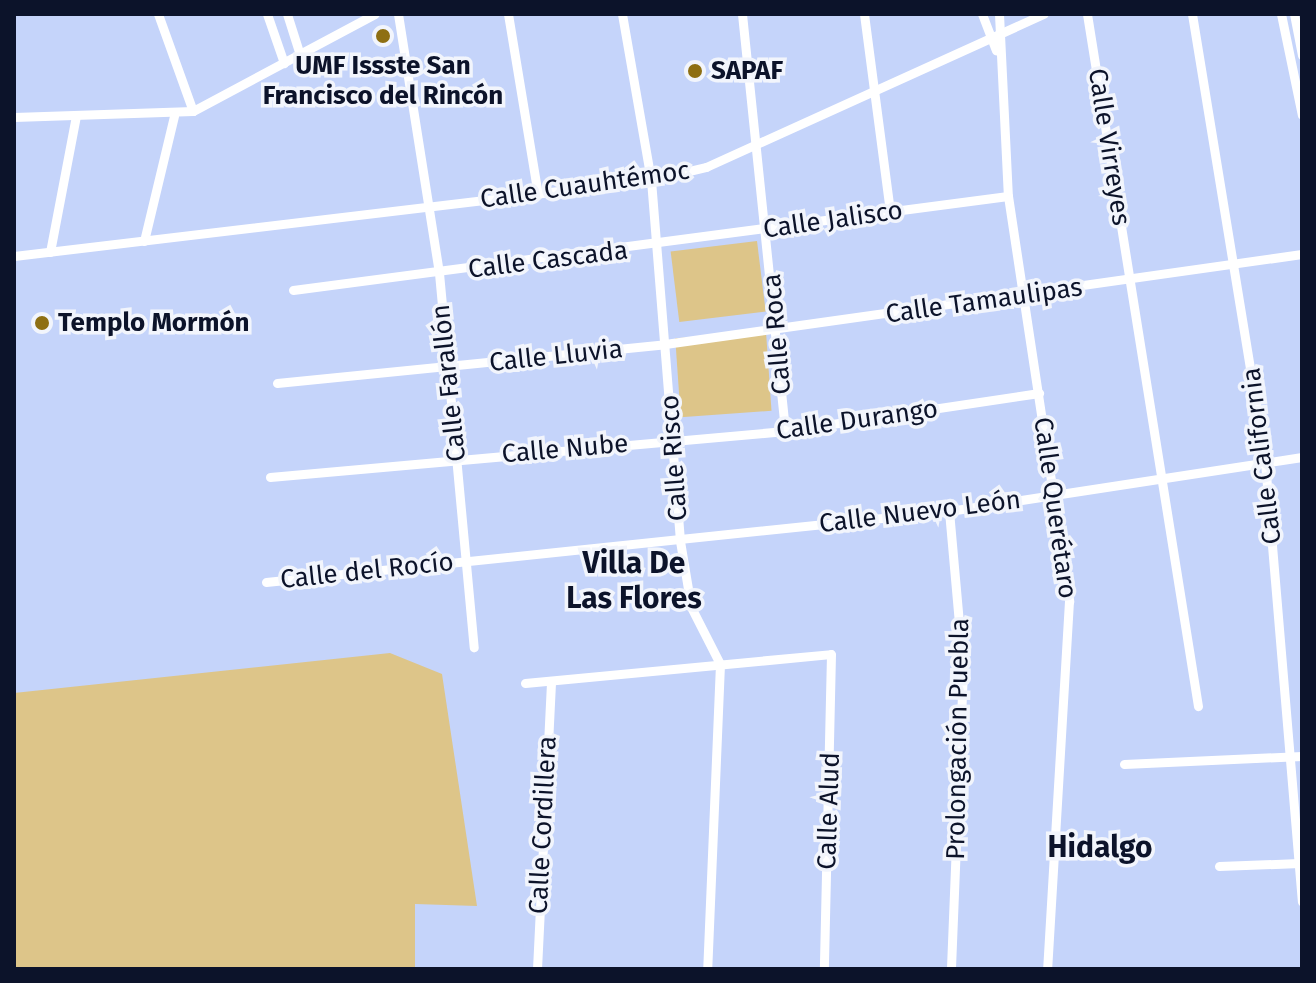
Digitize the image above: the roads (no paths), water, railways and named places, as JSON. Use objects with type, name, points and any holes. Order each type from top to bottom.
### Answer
[{"type":"street","points":[[158,14],[193,111]]},
{"type":"street","points":[[267,14],[284,63]]},
{"type":"street","points":[[287,14],[300,55]]},
{"type":"street","points":[[14,117],[174,116],[193,111],[375,14]]},
{"type":"street","name":"Calle Farallón","points":[[398,14],[439,273],[474,647]]},
{"type":"street","points":[[508,14],[538,195]]},
{"type":"street","name":"Calle Risco","points":[[622,14],[651,180],[680,541],[691,607],[720,664],[707,969]]},
{"type":"street","name":"Calle Roca","points":[[742,14],[769,229],[785,431]]},
{"type":"street","points":[[864,14],[877,86],[890,212]]},
{"type":"street","points":[[982,14],[986,39],[996,50]]},
{"type":"street","points":[[999,14],[1001,32]]},
{"type":"street","name":"Calle Cuauhtémoc","points":[[14,256],[651,180],[706,167],[877,86],[1044,14]]},
{"type":"street","name":"Calle Virreyes","points":[[1087,14],[1130,281],[1167,480],[1198,706]]},
{"type":"street","name":"Calle California","points":[[1192,14],[1237,267],[1265,462],[1297,756],[1302,901]]},
{"type":"street","points":[[1281,14],[1302,115]]},
{"type":"street","points":[[1294,14],[1302,55]]},
{"type":"street","name":"Calle Querétaro","points":[[1001,32],[996,50],[1008,196],[1069,601],[1068,666],[1047,969]]},
{"type":"street","points":[[50,252],[76,116]]},
{"type":"street","points":[[144,241],[174,116]]},
{"type":"street","name":"Calle Jalisco","points":[[658,247],[1008,196]]},
{"type":"street","name":"Calle Cascada","points":[[293,290],[658,247]]},
{"type":"street","name":"Calle Tamaulipas","points":[[665,344],[1023,298],[1237,267],[1302,254]]},
{"type":"street","name":"Calle Lluvia","points":[[277,383],[665,344]]},
{"type":"street","name":"Calle Durango","points":[[674,440],[785,431],[1039,393]]},
{"type":"street","name":"Calle Nube","points":[[270,477],[674,440]]},
{"type":"street","name":"Calle Nuevo León","points":[[467,561],[949,511],[1302,457]]},
{"type":"street","name":"Prolongación Puebla","points":[[949,511],[963,669],[951,969]]},
{"type":"street","name":"Calle del Rocío","points":[[266,582],[467,561]]},
{"type":"street","name":"Calle Alud","points":[[720,664],[831,654],[824,969]]},
{"type":"street","points":[[525,683],[720,664]]},
{"type":"street","name":"Calle Cordillera","points":[[537,969],[551,681]]},
{"type":"street","points":[[1124,764],[1297,756]]},
{"type":"street","points":[[1219,866],[1299,863]]},
{"type":"place","name":"UMF Issste San Francisco del Rincón","points":[[383,36]]},
{"type":"place","name":"SAPAF","points":[[695,71]]},
{"type":"place","name":"Templo Mormón","points":[[42,323]]},
{"type":"district","name":"Villa De Las Flores","points":[[634,580]]},
{"type":"district","name":"Hidalgo","points":[[1100,847]]}]
